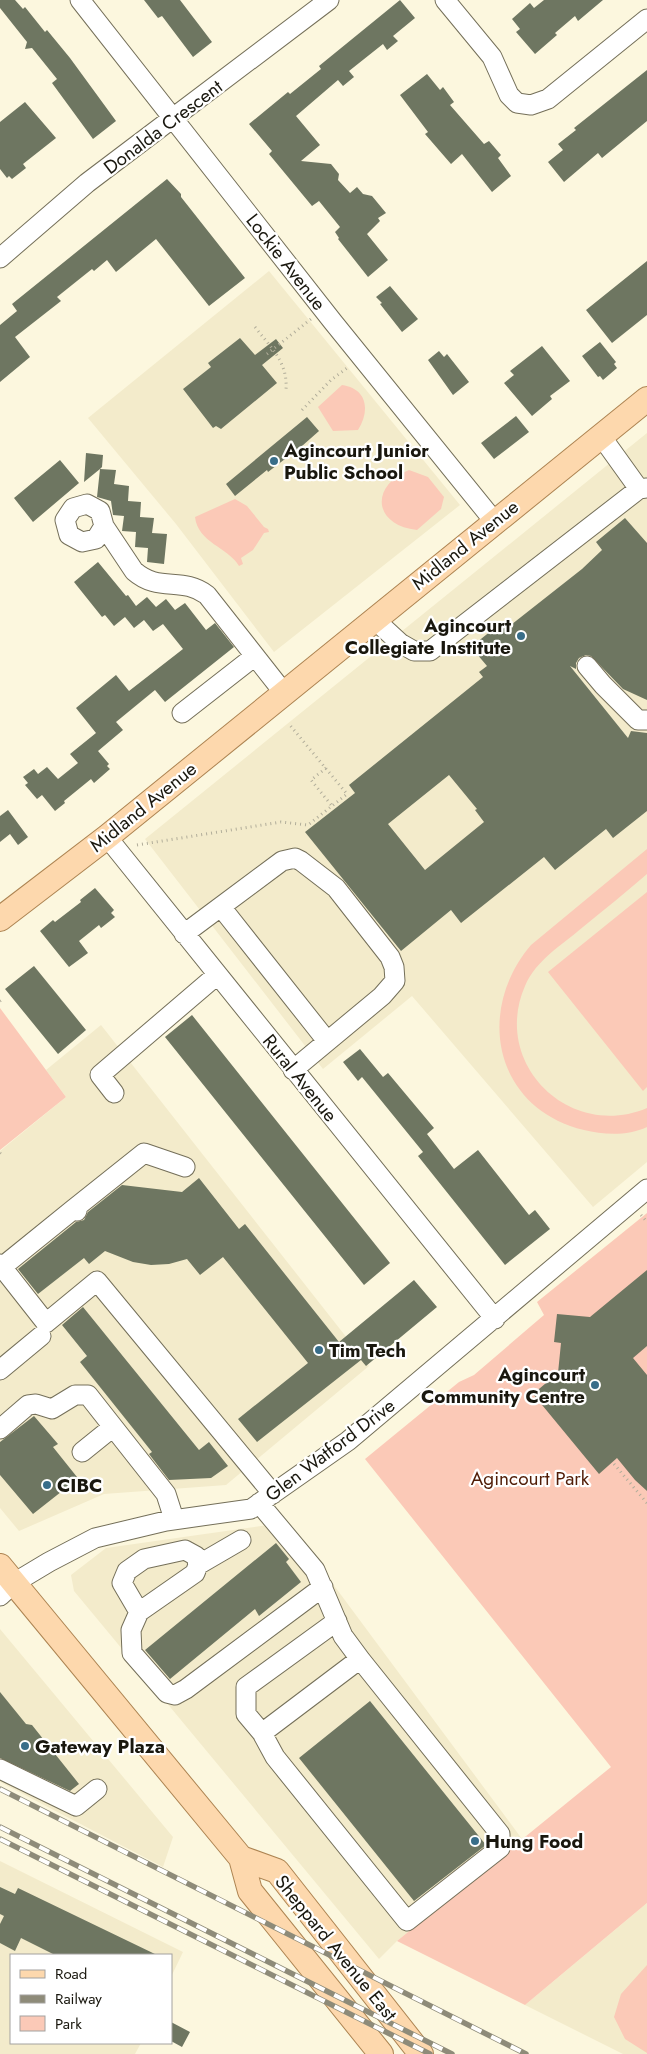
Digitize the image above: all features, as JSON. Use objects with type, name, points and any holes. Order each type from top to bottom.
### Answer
[{"type":"main road","name":"Midland Avenue","points":[[0,919],[106,837],[647,399]]},
{"type":"main road","name":"Sheppard Avenue East","points":[[5,1582],[241,1858],[250,1890],[380,2054]]},
{"type":"main road","name":"Sheppard Avenue East","points":[[241,1858],[277,1871],[421,2054]]},
{"type":"street","name":"Lockie Avenue","points":[[80,0],[172,120],[494,521]]},
{"type":"street","name":"Donalda Crescent","points":[[0,258],[87,184],[329,0]]},
{"type":"street","points":[[445,0],[492,57],[509,95],[517,103],[531,105],[548,99],[647,19]]},
{"type":"street","points":[[374,620],[400,643],[414,651],[430,652],[643,488],[601,436]]},
{"type":"street","points":[[104,526],[140,577],[162,585],[181,584],[198,588],[212,601],[284,693]]},
{"type":"street","points":[[182,713],[255,656]]},
{"type":"street","points":[[587,666],[638,720],[647,720]]},
{"type":"street","name":"Rural Avenue","points":[[106,837],[495,1319]]},
{"type":"street","points":[[184,934],[282,861],[295,858],[336,888],[390,957],[394,966],[395,981],[382,996],[293,1070]]},
{"type":"street","points":[[221,907],[327,1041]]},
{"type":"street","points":[[114,1093],[100,1075],[217,975]]},
{"type":"street","points":[[185,1167],[144,1153],[76,1210],[1,1267],[46,1323],[97,1281],[266,1498],[316,1570],[337,1621],[343,1636],[500,1834],[500,1848],[407,1921],[275,1757],[262,1732],[246,1714],[246,1687],[337,1621]]},
{"type":"street","name":"Glen Watford Drive","points":[[5,1582],[94,1538],[168,1521],[251,1509],[348,1441],[647,1189]]},
{"type":"street","points":[[0,1370],[41,1336]]},
{"type":"street","points":[[0,1429],[28,1405],[36,1404],[52,1409],[75,1395],[88,1395],[166,1494],[170,1553]]},
{"type":"street","points":[[82,1452],[113,1427]]},
{"type":"street","points":[[198,1565],[241,1540]]},
{"type":"street","points":[[140,1612],[122,1583],[127,1571],[144,1559],[170,1553],[185,1550],[196,1556],[198,1565],[196,1573],[140,1612],[132,1630],[132,1653],[168,1693],[175,1695],[186,1689],[323,1587]]},
{"type":"street","points":[[262,1732],[360,1659]]},
{"type":"street","points":[[0,1769],[76,1806],[98,1789]]},
{"type":"path","points":[[267,354],[314,317]]},
{"type":"path","points":[[255,327],[284,366],[287,379],[286,390]]},
{"type":"path","points":[[302,410],[332,380],[352,364]]},
{"type":"path","points":[[137,845],[281,822],[308,825],[332,806],[347,794],[289,724]]},
{"type":"path","points":[[326,768],[311,780],[332,806]]},
{"type":"path","points":[[614,1464],[647,1503]]},
{"type":"shaded area","name":"Agincourt Junior Public School","points":[[269,271],[460,505],[274,652],[176,524],[88,418]]},
{"type":"shaded area","name":"Agincourt Collegiate Institute","points":[[647,433],[647,1162],[593,1207],[412,996],[323,1069],[145,839]]},
{"type":"shaded area","points":[[101,1025],[369,1366],[226,1485],[104,1494],[19,1531],[0,1508],[0,1151],[66,1097],[46,1070]]},
{"type":"shaded area","points":[[284,1518],[522,1839],[397,1941],[379,1959],[74,1591],[71,1575],[106,1548],[268,1525]]},
{"type":"shaded area","points":[[0,1629],[173,1837],[163,1867],[0,1782]]},
{"type":"shaded area","points":[[0,1861],[183,1952],[172,1975],[172,1954],[10,1954],[10,2044],[140,2044],[135,2054],[0,2054]]},
{"type":"shaded area","points":[[647,1903],[647,2054],[623,2054],[525,2005]]},
{"type":"green space","points":[[342,385],[351,387],[362,396],[365,408],[362,423],[358,430],[333,431],[318,407]]},
{"type":"green space","points":[[409,470],[428,477],[444,497],[441,509],[417,530],[402,527],[392,521],[385,513],[382,504],[383,495],[388,485],[396,477]]},
{"type":"green space","points":[[235,499],[247,506],[269,532],[264,533],[253,550],[241,558],[243,564],[239,566],[228,554],[207,539],[197,526],[195,517]]},
{"type":"green space","points":[[647,849],[647,874],[558,947],[536,968],[525,986],[517,1015],[519,1043],[528,1068],[544,1089],[566,1104],[591,1114],[618,1115],[647,1108],[647,1127],[624,1133],[592,1132],[554,1118],[530,1101],[513,1079],[503,1054],[499,1027],[503,999],[514,971],[531,945]]},
{"type":"green space","points":[[647,892],[647,1087],[643,1091],[548,972]]},
{"type":"green space","points":[[0,1008],[66,1097],[0,1150]]},
{"type":"green space","name":"Agincourt Park","points":[[647,1213],[647,1903],[525,2005],[397,1941],[611,1767],[365,1459],[459,1382],[474,1375],[544,1315],[537,1302]]},
{"type":"green space","points":[[647,1965],[647,2053],[625,2039],[614,2017],[621,1994]]},
{"type":"building","points":[[0,0],[15,0],[23,9],[25,7],[45,32],[47,30],[70,58],[116,121],[93,139],[52,83],[57,79],[32,48],[25,49],[27,42],[0,8]]},
{"type":"building","points":[[144,0],[180,0],[212,42],[193,57],[162,16],[158,18]]},
{"type":"building","points":[[400,0],[415,18],[393,36],[398,41],[387,50],[383,44],[349,71],[354,77],[343,86],[338,80],[296,116],[320,145],[301,161],[331,164],[339,174],[338,180],[350,193],[357,187],[363,194],[372,196],[386,213],[378,218],[380,221],[367,234],[388,260],[368,277],[338,239],[335,232],[340,227],[319,201],[312,206],[269,154],[272,151],[249,124],[288,92],[290,94],[321,69],[319,66]]},
{"type":"building","points":[[544,0],[603,0],[578,21],[575,16],[535,54],[516,32],[520,29],[512,19],[530,3],[534,8]]},
{"type":"building","points":[[647,70],[647,121],[602,158],[598,153],[564,182],[548,162],[563,150],[558,144],[576,130],[574,128]]},
{"type":"building","points":[[427,74],[440,90],[443,87],[454,102],[450,105],[484,144],[489,141],[501,155],[498,158],[511,176],[492,192],[462,154],[451,164],[425,134],[428,132],[400,95]]},
{"type":"building","points":[[25,102],[56,138],[23,164],[26,168],[12,179],[9,176],[7,178],[0,169],[0,122]]},
{"type":"building","points":[[167,179],[181,194],[181,197],[245,278],[209,306],[156,239],[116,272],[107,260],[94,271],[92,269],[57,297],[61,301],[15,337],[30,357],[0,382],[0,325],[17,311],[12,304]]},
{"type":"building","points":[[647,261],[647,315],[612,343],[586,310]]},
{"type":"building","points":[[390,286],[418,319],[402,332],[376,297]]},
{"type":"building","points":[[240,338],[255,355],[276,339],[283,348],[262,365],[277,383],[221,429],[216,426],[213,428],[183,389],[211,367],[208,363]]},
{"type":"building","points":[[600,342],[616,362],[614,364],[617,368],[603,380],[600,376],[598,377],[582,356]]},
{"type":"building","points":[[542,346],[570,381],[550,396],[552,399],[532,416],[504,383],[514,375],[510,371]]},
{"type":"building","points":[[439,351],[444,357],[447,354],[469,382],[453,395],[428,360]]},
{"type":"building","points":[[516,416],[529,432],[494,459],[481,443]]},
{"type":"building","points":[[307,417],[319,431],[235,496],[226,484]]},
{"type":"building","points":[[86,453],[103,455],[102,467],[84,482]]},
{"type":"building","points":[[60,460],[79,483],[33,522],[14,498]]},
{"type":"building","points":[[100,469],[116,470],[114,484],[129,486],[128,501],[141,502],[140,517],[154,518],[152,533],[167,534],[164,564],[147,562],[148,548],[135,547],[136,532],[122,531],[124,516],[113,515],[111,501],[97,497]]},
{"type":"building","points":[[625,518],[647,543],[647,700],[623,689],[591,656],[586,655],[579,658],[576,663],[576,669],[570,666],[628,738],[631,731],[647,733],[647,811],[613,838],[606,829],[555,870],[544,857],[461,923],[451,910],[401,951],[305,832],[355,793],[349,785],[483,677],[479,672],[487,666],[471,647],[502,622],[507,628],[582,569],[602,550],[596,542]],"holes":[[[449,775],[477,809],[475,810],[484,822],[425,870],[388,824]]]},
{"type":"building","points":[[98,562],[136,606],[147,597],[156,607],[166,599],[175,610],[185,603],[206,630],[215,623],[234,647],[165,702],[155,690],[116,722],[123,730],[98,751],[109,764],[107,766],[110,769],[94,783],[91,779],[55,811],[42,795],[37,799],[25,785],[28,783],[23,777],[34,769],[38,774],[47,767],[58,779],[78,763],[70,754],[96,733],[76,708],[116,675],[129,691],[183,649],[163,624],[153,631],[144,620],[134,628],[125,617],[114,626],[105,615],[102,617],[74,582]]},
{"type":"building","points":[[8,810],[28,837],[18,845],[10,834],[0,842],[0,816]]},
{"type":"building","points":[[95,888],[114,910],[111,913],[115,917],[101,928],[99,925],[79,941],[88,953],[69,967],[40,931],[81,902],[80,900]]},
{"type":"building","points":[[34,966],[86,1030],[58,1054],[5,989]]},
{"type":"building","points":[[192,1015],[390,1263],[364,1285],[165,1037]]},
{"type":"building","points":[[360,1049],[383,1077],[388,1073],[434,1128],[427,1134],[454,1169],[478,1150],[529,1215],[535,1210],[550,1229],[505,1265],[418,1156],[423,1152],[362,1077],[358,1081],[343,1062]]},
{"type":"building","points":[[199,1178],[239,1229],[245,1224],[339,1342],[414,1280],[437,1307],[366,1366],[361,1360],[257,1442],[238,1419],[308,1363],[223,1257],[200,1275],[187,1259],[169,1264],[151,1265],[133,1262],[105,1251],[89,1264],[84,1258],[38,1294],[18,1269],[76,1222],[84,1220],[88,1212],[122,1185],[182,1192]]},
{"type":"building","name":"Agincourt Community Centre","points":[[647,1270],[647,1346],[633,1358],[647,1375],[647,1491],[617,1458],[599,1474],[533,1394],[558,1373],[561,1343],[554,1342],[557,1314],[590,1317]]},
{"type":"building","points":[[83,1307],[199,1450],[209,1442],[228,1466],[211,1478],[169,1480],[149,1454],[152,1452],[80,1362],[87,1356],[62,1325]]},
{"type":"building","points":[[34,1416],[58,1444],[53,1447],[81,1482],[69,1492],[66,1488],[33,1514],[0,1475],[0,1442]]},
{"type":"building","points":[[276,1543],[289,1559],[286,1562],[301,1582],[259,1616],[255,1609],[170,1679],[145,1650]]},
{"type":"building","name":"Gateway Plaza","points":[[0,1692],[26,1724],[32,1725],[79,1784],[70,1791],[0,1758]]},
{"type":"building","points":[[370,1701],[486,1845],[414,1901],[299,1758]]},
{"type":"building","points":[[0,1887],[15,1894],[18,1888],[155,1954],[53,1954],[21,1938],[15,1951],[0,1943],[0,1924],[4,1916],[0,1914]]},
{"type":"building","points":[[172,2023],[190,2032],[182,2047],[172,2042]]},
{"type":"railway","points":[[0,1789],[526,2054]]},
{"type":"railway","points":[[0,1827],[452,2054]]},
{"type":"railway","points":[[0,1839],[430,2054]]},
{"type":"place","name":"Agincourt Junior Public School","points":[[274,461]]},
{"type":"place","name":"Agincourt Collegiate Institute","points":[[521,636]]},
{"type":"place","name":"Tim Tech","points":[[319,1350]]},
{"type":"place","name":"Agincourt Community Centre","points":[[595,1385]]},
{"type":"place","name":"CIBC","points":[[47,1485]]},
{"type":"place","name":"Gateway Plaza","points":[[25,1746]]},
{"type":"place","name":"Hung Food","points":[[475,1841]]}]
